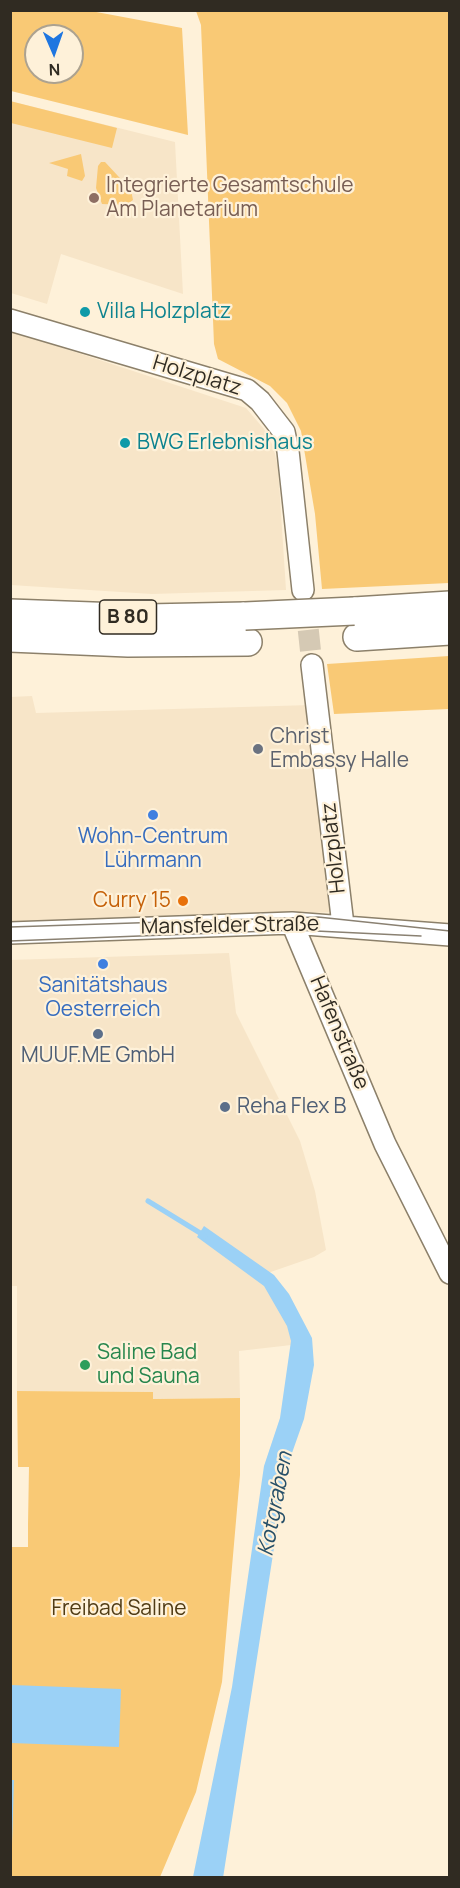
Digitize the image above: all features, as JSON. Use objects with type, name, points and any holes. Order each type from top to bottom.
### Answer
[{"type":"main road","name":"B 80","points":[[355,624],[450,605]]},
{"type":"main road","name":"B 80","points":[[10,613],[147,618],[245,616],[450,631]]},
{"type":"main road","points":[[128,643],[245,616]]},
{"type":"main road","name":"B 80","points":[[10,638],[128,643],[249,642]]},
{"type":"main road","points":[[10,651],[75,641]]},
{"type":"street","name":"Holzplatz","points":[[10,320],[247,390],[260,401],[284,432],[303,590]]},
{"type":"street","name":"Holzplatz","points":[[312,665],[343,925]]},
{"type":"street","name":"Mansfelder Straße","points":[[10,933],[292,923],[343,925],[450,935]]},
{"type":"street","name":"Hafenstraße","points":[[292,923],[386,1144],[450,1273]]},
{"type":"shaded area","name":"Integrierte Gesamtschule Am Planetarium","points":[[10,101],[175,142],[183,294],[61,254],[47,304],[11,293]]},
{"type":"shaded area","points":[[11,331],[246,408],[264,429],[273,446],[278,467],[286,590],[152,594],[11,585]]},
{"type":"shaded area","name":"Wohn-Centrum Lührmann","points":[[32,696],[36,713],[311,705],[336,912],[11,925],[10,697]]},
{"type":"shaded area","points":[[229,953],[236,1013],[300,1141],[315,1191],[326,1250],[314,1257],[262,1275],[300,1344],[239,1351],[240,1398],[153,1399],[152,1392],[17,1391],[17,1286],[10,1286],[10,960]]},
{"type":"green space","points":[[11,10],[91,11],[182,28],[188,135],[11,91]]},
{"type":"green space","points":[[196,11],[449,11],[449,583],[322,589],[315,514],[301,431],[287,403],[270,386],[218,359],[214,344],[201,25]]},
{"type":"green space","points":[[10,101],[117,128],[112,148],[11,123]]},
{"type":"green space","points":[[81,154],[85,176],[82,181],[67,176],[68,169],[49,163]]},
{"type":"green space","points":[[101,162],[105,162],[131,190],[133,200],[126,205],[102,204],[96,188],[98,166]]},
{"type":"green space","points":[[449,656],[449,709],[334,714],[327,664]]},
{"type":"green space","name":"Freibad Saline","points":[[17,1391],[153,1392],[153,1399],[240,1398],[240,1475],[222,1682],[196,1792],[160,1877],[11,1878],[11,1547],[28,1547],[29,1467],[18,1467]]},
{"type":"water","name":"Kotgraben","points":[[204,1226],[274,1275],[289,1294],[312,1338],[314,1365],[304,1419],[286,1470],[223,1878],[193,1877],[232,1687],[264,1466],[280,1418],[291,1341],[287,1326],[264,1286],[197,1237]]},
{"type":"water","points":[[11,1685],[121,1689],[119,1747],[11,1743]]},
{"type":"water","points":[[11,1780],[14,1780],[12,1844],[10,1844]]},
{"type":"waterway","name":"Kotgraben","points":[[148,1201],[205,1236]]},
{"type":"tunnel","points":[[305,599],[312,665]]},
{"type":"tram line","points":[[10,927],[318,917],[450,931]]},
{"type":"tram line","points":[[10,941],[295,930],[421,936]]},
{"type":"place","name":"Integrierte Gesamtschule Am Planetarium","points":[[94,198]]},
{"type":"place","name":"Villa Holzplatz","points":[[85,312]]},
{"type":"place","name":"BWG Erlebnishaus","points":[[125,443]]},
{"type":"place","name":"Christ Embassy Halle","points":[[258,749]]},
{"type":"place","name":"Wohn-Centrum Lührmann","points":[[153,815]]},
{"type":"place","name":"Curry 15","points":[[183,901]]},
{"type":"place","name":"Sanitätshaus Oesterreich","points":[[103,964]]},
{"type":"place","name":"MUUF.ME GmbH","points":[[98,1034]]},
{"type":"place","name":"Reha Flex B","points":[[225,1107]]},
{"type":"place","name":"Saline Bad und Sauna","points":[[85,1365]]}]
